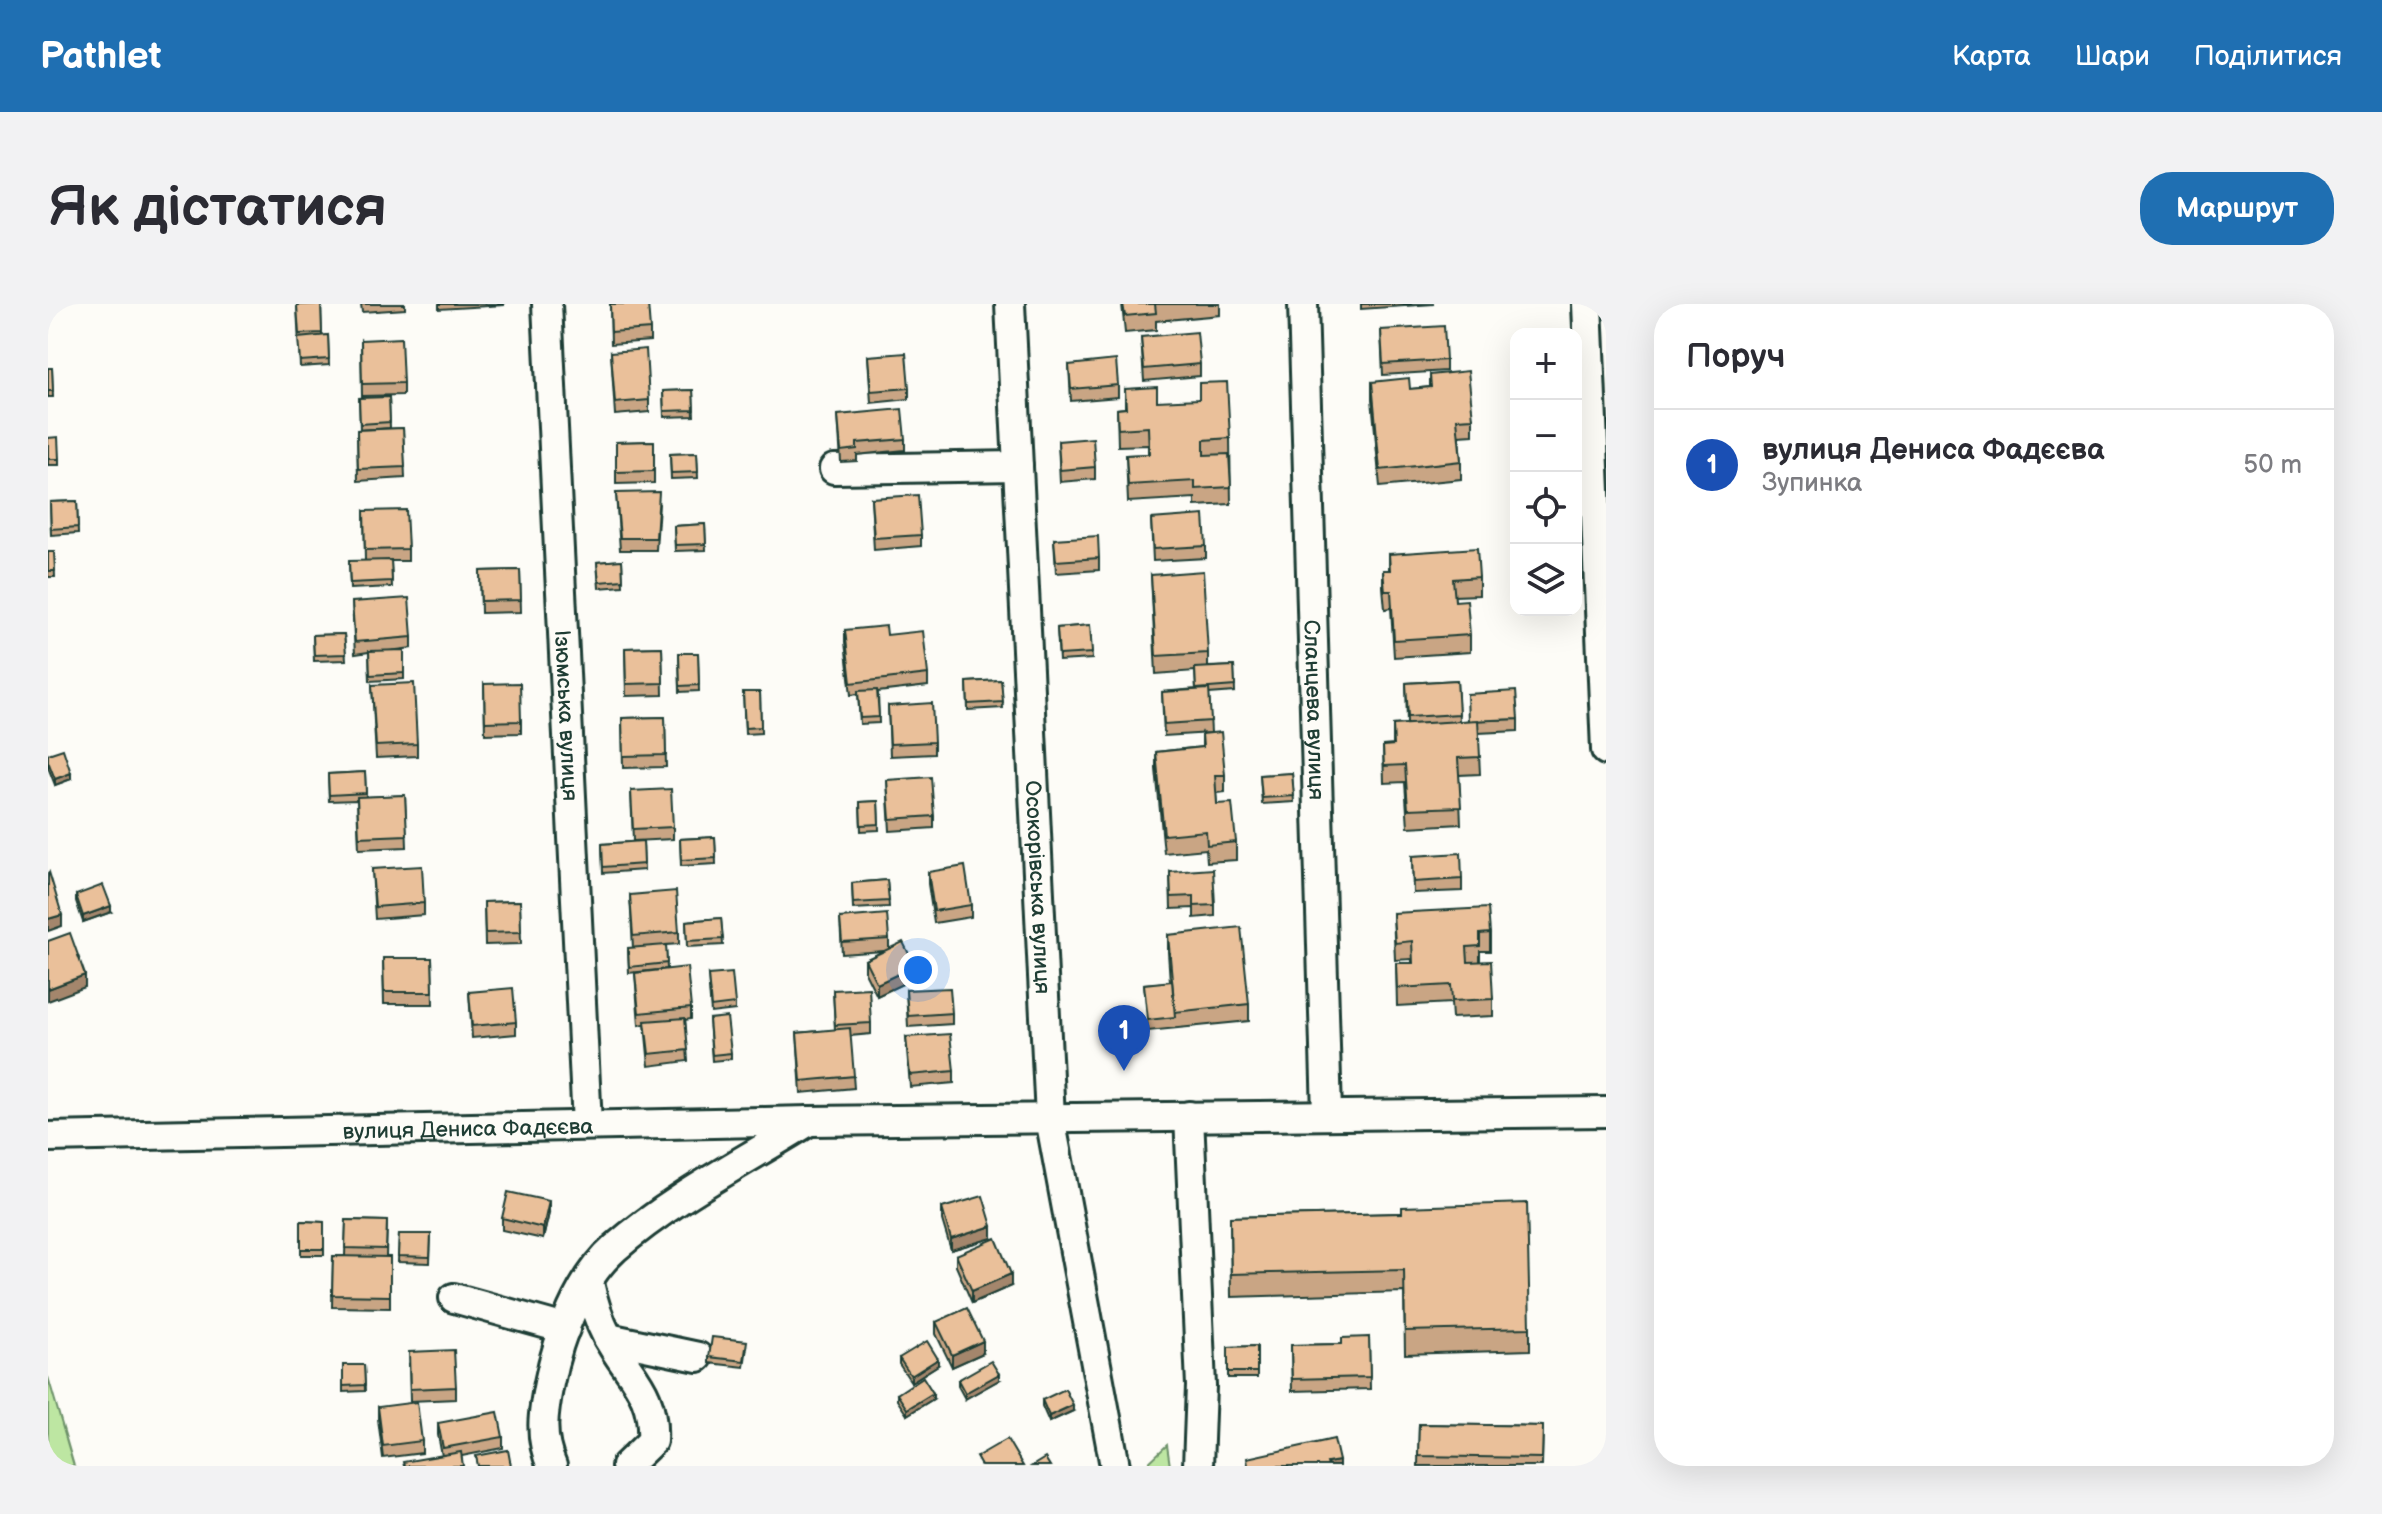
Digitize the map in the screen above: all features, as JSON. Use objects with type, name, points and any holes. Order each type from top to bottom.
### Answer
[{"type":"street","name":"Ізюмська вулиця","points":[[547,304],[587,1125]]},
{"type":"street","name":"Осокорівська вулиця","points":[[1010,304],[1050,1118],[1115,1466]]},
{"type":"street","name":"Сланцева вулиця","points":[[1303,304],[1327,1114]]},
{"type":"street","points":[[1587,304],[1602,562],[1606,750]]},
{"type":"street","points":[[834,469],[1018,466]]},
{"type":"street","name":"вулиця Дениса Фадєєва","points":[[48,1137],[810,1121],[1606,1112]]},
{"type":"street","points":[[1189,1116],[1201,1386],[1198,1466]]},
{"type":"street","points":[[552,1466],[545,1450],[541,1424],[552,1365],[575,1302],[614,1249],[673,1206],[810,1121]]},
{"type":"street","points":[[589,1283],[608,1338],[635,1377],[654,1416],[652,1441],[626,1466]]},
{"type":"street","points":[[454,1298],[565,1329]]},
{"type":"street","points":[[608,1338],[698,1357]]},
{"type":"green space","points":[[48,1377],[74,1466],[48,1466]]},
{"type":"green space","points":[[1167,1445],[1170,1466],[1145,1466]]},
{"type":"building","points":[[321,304],[322,333],[299,334],[297,305]]},
{"type":"building","points":[[610,304],[648,304],[650,329],[611,332]]},
{"type":"building","points":[[1123,304],[1155,304],[1156,313],[1125,316]]},
{"type":"building","points":[[1444,326],[1446,360],[1383,364],[1381,330]]},
{"type":"building","points":[[1197,332],[1200,364],[1144,369],[1141,337]]},
{"type":"building","points":[[328,335],[329,359],[300,361],[298,338]]},
{"type":"building","points":[[401,338],[403,383],[362,384],[361,340]]},
{"type":"building","points":[[646,349],[649,400],[615,403],[611,352]]},
{"type":"building","points":[[906,353],[909,388],[871,391],[868,356]]},
{"type":"building","points":[[1116,360],[1118,385],[1071,389],[1069,365]]},
{"type":"building","points":[[48,368],[52,368],[53,391],[48,391]]},
{"type":"building","points":[[1468,371],[1473,418],[1457,419],[1461,461],[1380,470],[1372,382],[1409,378],[1410,389],[1431,387],[1430,375]]},
{"type":"building","points":[[1227,382],[1230,438],[1204,440],[1204,455],[1229,454],[1231,487],[1195,489],[1195,481],[1128,485],[1126,455],[1149,454],[1148,427],[1118,429],[1117,409],[1126,408],[1125,389],[1157,387],[1157,401],[1199,399],[1199,383]]},
{"type":"building","points":[[693,390],[694,410],[664,411],[663,391]]},
{"type":"building","points":[[389,397],[390,422],[360,424],[359,398]]},
{"type":"building","points":[[902,409],[905,439],[857,443],[857,449],[841,451],[838,415]]},
{"type":"building","points":[[403,428],[405,467],[358,469],[357,430]]},
{"type":"building","points":[[58,437],[59,459],[48,459],[48,438]]},
{"type":"building","points":[[1093,438],[1095,467],[1060,470],[1058,441]]},
{"type":"building","points":[[654,441],[654,471],[616,472],[616,442]]},
{"type":"building","points":[[697,453],[698,472],[671,473],[670,454]]},
{"type":"building","points":[[659,492],[656,538],[620,538],[616,493]]},
{"type":"building","points":[[918,495],[921,535],[874,538],[871,498]]},
{"type":"building","points":[[77,501],[78,527],[51,529],[50,502]]},
{"type":"building","points":[[406,510],[408,549],[365,550],[364,511]]},
{"type":"building","points":[[1204,515],[1206,546],[1153,549],[1151,519]]},
{"type":"building","points":[[705,524],[706,544],[675,545],[674,526]]},
{"type":"building","points":[[1098,536],[1099,558],[1056,561],[1054,539]]},
{"type":"building","points":[[1477,548],[1479,577],[1453,579],[1455,601],[1467,600],[1470,635],[1394,640],[1391,591],[1385,591],[1383,570],[1390,570],[1389,554]]},
{"type":"building","points":[[48,552],[54,552],[55,571],[48,571]]},
{"type":"building","points":[[391,560],[392,581],[350,583],[349,561]]},
{"type":"building","points":[[622,560],[623,580],[599,582],[597,562]]},
{"type":"building","points":[[520,570],[521,600],[481,601],[480,571]]},
{"type":"building","points":[[1203,571],[1208,653],[1156,656],[1151,575]]},
{"type":"building","points":[[409,598],[412,637],[355,642],[352,602]]},
{"type":"building","points":[[1090,625],[1092,653],[1059,655],[1057,628]]},
{"type":"building","points":[[886,626],[887,635],[923,631],[928,674],[851,683],[845,630]]},
{"type":"building","points":[[344,634],[346,654],[314,655],[313,635]]},
{"type":"building","points":[[662,647],[663,683],[626,684],[625,648]]},
{"type":"building","points":[[404,650],[404,673],[370,675],[369,651]]},
{"type":"building","points":[[679,653],[698,653],[699,685],[680,686]]},
{"type":"building","points":[[1234,666],[1235,686],[1196,689],[1195,668]]},
{"type":"building","points":[[1001,680],[1003,702],[968,704],[967,682]]},
{"type":"building","points":[[1457,680],[1459,714],[1408,717],[1406,683]]},
{"type":"building","points":[[414,683],[417,744],[376,746],[372,685]]},
{"type":"building","points":[[520,683],[521,721],[485,722],[484,684]]},
{"type":"building","points":[[1209,689],[1211,721],[1164,724],[1162,692]]},
{"type":"building","points":[[877,690],[879,717],[860,718],[858,691]]},
{"type":"building","points":[[1516,691],[1518,719],[1468,721],[1467,694]]},
{"type":"building","points":[[743,692],[760,692],[761,727],[745,728]]},
{"type":"building","points":[[932,703],[934,742],[890,744],[888,706]]},
{"type":"building","points":[[665,717],[666,755],[623,756],[622,718]]},
{"type":"building","points":[[1478,720],[1480,757],[1458,758],[1461,807],[1408,809],[1405,765],[1384,766],[1383,746],[1394,745],[1393,725]]},
{"type":"building","points":[[1221,732],[1225,775],[1215,775],[1217,804],[1232,803],[1236,842],[1207,845],[1206,831],[1164,835],[1156,752],[1203,747],[1202,734]]},
{"type":"building","points":[[63,749],[71,773],[55,779],[48,754]]},
{"type":"building","points":[[365,772],[366,793],[329,795],[328,774]]},
{"type":"building","points":[[1292,773],[1294,796],[1262,798],[1260,775]]},
{"type":"building","points":[[931,777],[934,816],[890,819],[887,780]]},
{"type":"building","points":[[671,789],[673,827],[633,829],[631,791]]},
{"type":"building","points":[[405,795],[407,835],[359,837],[357,797]]},
{"type":"building","points":[[878,801],[879,824],[861,825],[860,802]]},
{"type":"building","points":[[715,837],[716,858],[681,860],[680,839]]},
{"type":"building","points":[[643,841],[644,864],[603,867],[602,844]]},
{"type":"building","points":[[1461,853],[1462,879],[1413,882],[1412,856]]},
{"type":"building","points":[[422,866],[424,903],[375,907],[372,869]]},
{"type":"building","points":[[965,866],[971,905],[934,911],[928,872]]},
{"type":"building","points":[[1213,869],[1215,905],[1194,906],[1194,896],[1171,897],[1170,872]]},
{"type":"building","points":[[48,873],[62,915],[48,919]]},
{"type":"building","points":[[887,880],[889,901],[853,903],[852,883]]},
{"type":"building","points":[[103,885],[111,906],[83,916],[76,895]]},
{"type":"building","points":[[676,891],[679,932],[633,936],[630,895]]},
{"type":"building","points":[[520,901],[521,932],[485,933],[484,902]]},
{"type":"building","points":[[1488,908],[1490,933],[1480,934],[1480,946],[1467,947],[1468,962],[1491,961],[1493,999],[1452,1001],[1451,985],[1397,988],[1396,963],[1413,963],[1412,941],[1395,943],[1393,913]]},
{"type":"building","points":[[887,914],[889,939],[842,942],[840,918]]},
{"type":"building","points":[[721,918],[723,939],[687,941],[686,921]]},
{"type":"building","points":[[1241,927],[1249,1004],[1175,1012],[1168,935]]},
{"type":"building","points":[[70,933],[85,975],[48,989],[48,941]]},
{"type":"building","points":[[903,942],[915,966],[877,984],[865,960]]},
{"type":"building","points":[[666,945],[667,963],[629,967],[628,948]]},
{"type":"building","points":[[383,958],[432,958],[433,992],[384,992]]},
{"type":"building","points":[[687,967],[691,1008],[639,1013],[635,973]]},
{"type":"building","points":[[732,973],[735,1004],[711,1007],[708,975]]},
{"type":"building","points":[[1172,981],[1175,1017],[1148,1020],[1144,984]]},
{"type":"building","points":[[513,988],[516,1022],[472,1026],[469,992]]},
{"type":"building","points":[[869,988],[871,1023],[835,1025],[833,990]]},
{"type":"building","points":[[950,988],[952,1013],[908,1016],[906,990]]},
{"type":"building","points":[[727,1017],[731,1053],[712,1055],[709,1019]]},
{"type":"building","points":[[685,1018],[688,1050],[649,1054],[645,1021]]},
{"type":"building","points":[[850,1028],[854,1076],[801,1081],[797,1033]]},
{"type":"building","points":[[950,1034],[954,1071],[910,1075],[906,1037]]},
{"type":"building","points":[[508,1192],[549,1201],[543,1228],[502,1218]]},
{"type":"building","points":[[983,1196],[992,1226],[951,1239],[942,1208]]},
{"type":"building","points":[[1527,1203],[1530,1328],[1405,1331],[1404,1270],[1231,1274],[1230,1217],[1402,1213],[1402,1207]]},
{"type":"building","points":[[346,1220],[387,1221],[386,1249],[345,1248]]},
{"type":"building","points":[[301,1221],[324,1222],[324,1249],[301,1249]]},
{"type":"building","points":[[399,1234],[431,1234],[430,1257],[398,1256]]},
{"type":"building","points":[[996,1238],[1011,1274],[972,1291],[956,1255]]},
{"type":"building","points":[[333,1256],[390,1257],[390,1296],[332,1295]]},
{"type":"building","points":[[967,1308],[983,1341],[952,1355],[936,1322]]},
{"type":"building","points":[[712,1337],[747,1341],[744,1361],[709,1357]]},
{"type":"building","points":[[1369,1337],[1370,1377],[1292,1379],[1291,1345],[1342,1344],[1342,1338]]},
{"type":"building","points":[[927,1341],[938,1359],[911,1376],[899,1358]]},
{"type":"building","points":[[1257,1346],[1257,1372],[1228,1372],[1228,1347]]},
{"type":"building","points":[[454,1350],[456,1387],[410,1389],[409,1352]]},
{"type":"building","points":[[991,1361],[999,1374],[965,1393],[958,1380]]},
{"type":"building","points":[[343,1365],[364,1365],[365,1385],[343,1386]]},
{"type":"building","points":[[923,1377],[933,1393],[907,1409],[897,1394]]},
{"type":"building","points":[[1065,1389],[1073,1405],[1049,1416],[1042,1400]]},
{"type":"building","points":[[417,1402],[422,1441],[383,1446],[378,1407]]},
{"type":"building","points":[[498,1412],[503,1437],[443,1448],[438,1423]]},
{"type":"building","points":[[1419,1424],[1543,1426],[1542,1458],[1418,1456]]},
{"type":"building","points":[[1007,1439],[1023,1466],[981,1466],[976,1457]]},
{"type":"building","points":[[1334,1439],[1339,1461],[1327,1463],[1328,1466],[1248,1466],[1247,1458]]},
{"type":"building","points":[[508,1450],[511,1466],[478,1466],[476,1456]]},
{"type":"building","points":[[461,1452],[463,1466],[404,1466],[403,1462]]},
{"type":"building","points":[[1045,1458],[1050,1466],[1032,1466]]},
{"type":"place","name":"вулиця Дениса Фадєєва","points":[[1124,1071]]}]
